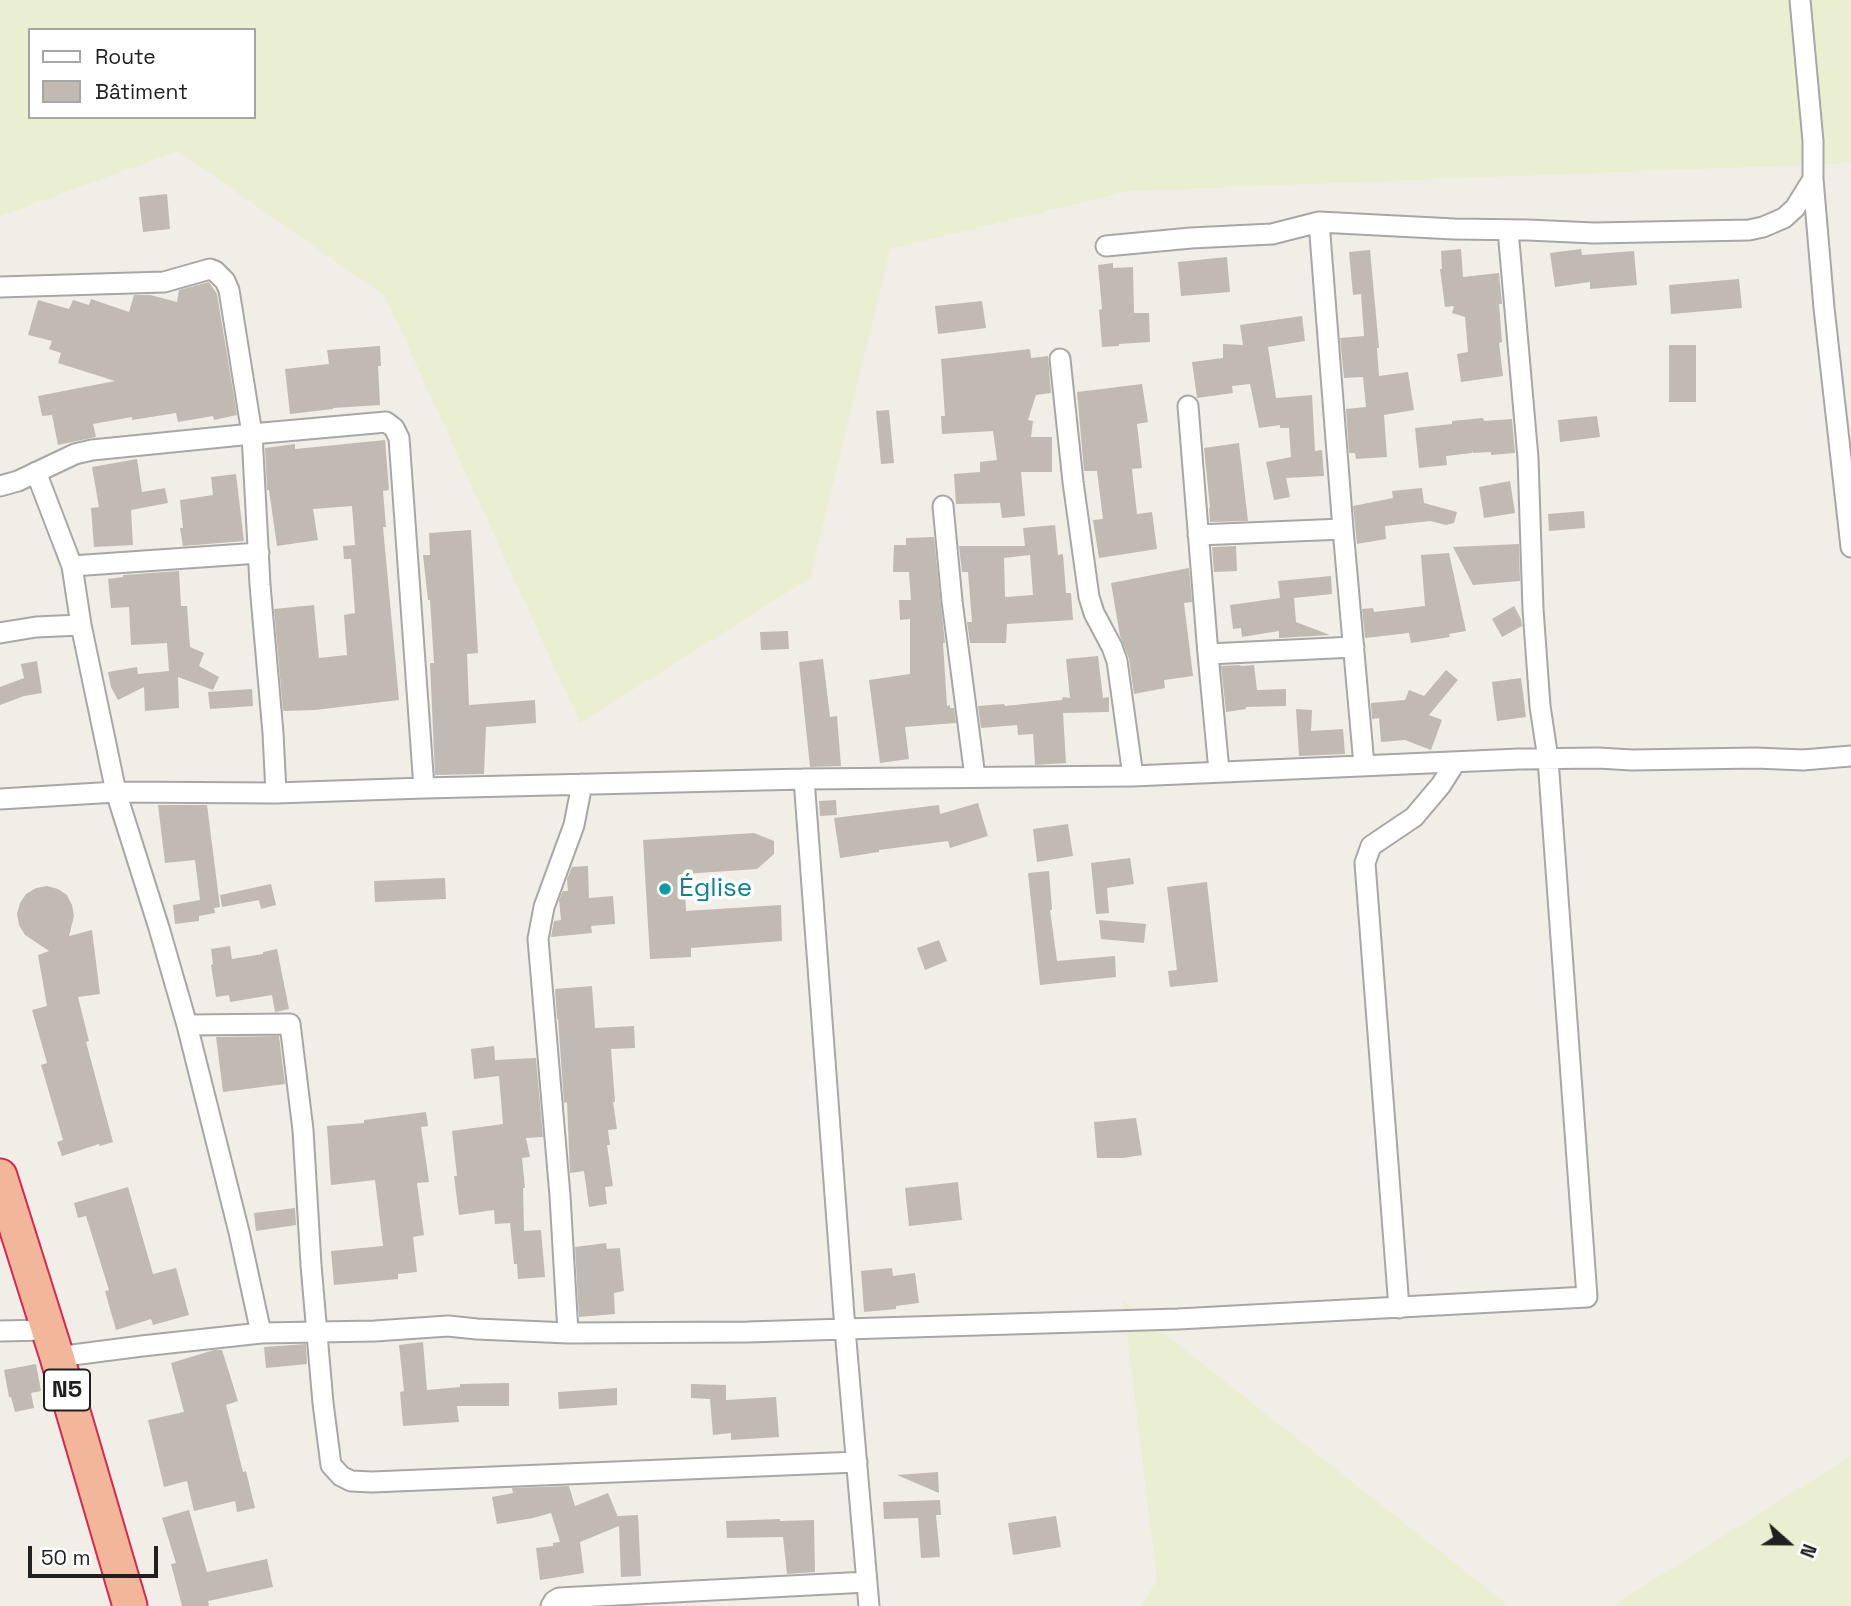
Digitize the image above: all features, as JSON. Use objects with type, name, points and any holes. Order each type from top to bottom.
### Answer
[{"type":"highway","name":"N5","points":[[0,1176],[130,1606]]},
{"type":"street","points":[[1800,0],[1824,309],[1851,547]]},
{"type":"street","points":[[1106,246],[1272,234],[1319,222],[1594,233],[1749,230],[1784,218],[1795,208],[1813,179]]},
{"type":"street","points":[[1319,222],[1364,765]]},
{"type":"street","points":[[0,1331],[52,1344],[142,1346],[261,1333],[374,1331],[448,1326],[568,1333],[748,1332],[1178,1319],[1587,1297],[1548,759],[1540,706],[1533,609],[1528,458],[1508,230]]},
{"type":"street","points":[[0,287],[164,282],[203,269],[215,271],[225,281],[229,290],[252,434],[276,793]]},
{"type":"street","points":[[1060,359],[1089,597],[1117,661],[1133,776]]},
{"type":"street","points":[[1188,406],[1219,771]]},
{"type":"street","points":[[0,486],[75,454],[92,450],[386,422],[394,428],[399,438],[424,788]]},
{"type":"street","points":[[36,472],[72,565],[81,625],[116,792],[187,1025],[239,1232],[261,1333]]},
{"type":"street","points":[[943,506],[953,611],[975,777]]},
{"type":"street","points":[[1198,535],[1343,529]]},
{"type":"street","points":[[72,565],[259,553]]},
{"type":"street","points":[[0,633],[36,627],[81,625]]},
{"type":"street","points":[[1208,654],[1353,647]]},
{"type":"street","points":[[0,799],[116,792],[276,793],[804,779],[1133,776],[1548,759],[1804,760],[1851,756]]},
{"type":"street","points":[[1399,1308],[1365,863],[1371,846],[1414,817],[1441,785],[1455,763]]},
{"type":"street","points":[[804,779],[845,1329],[869,1606]]},
{"type":"street","points":[[568,1333],[560,1196],[538,939],[544,907],[574,825],[582,784]]},
{"type":"street","points":[[187,1025],[290,1024],[303,1130],[323,1403],[331,1465],[341,1476],[351,1481],[386,1482],[858,1462]]},
{"type":"street","points":[[551,1606],[559,1598],[867,1582]]},
{"type":"green space","points":[[0,0],[1851,0],[1851,163],[1128,191],[890,249],[810,578],[580,723],[385,296],[178,151],[0,216]]},
{"type":"green space","points":[[1123,1301],[1509,1606],[1141,1606],[1157,1580]]},
{"type":"green space","points":[[1851,1456],[1851,1606],[1612,1606]]},
{"type":"building","points":[[167,194],[170,229],[143,232],[139,197]]},
{"type":"building","points":[[1461,249],[1463,277],[1499,273],[1502,342],[1499,343],[1503,376],[1461,382],[1457,354],[1468,352],[1465,317],[1452,313],[1454,306],[1445,307],[1440,269],[1441,251]]},
{"type":"building","points":[[1581,249],[1582,255],[1634,251],[1637,285],[1590,289],[1590,282],[1555,287],[1550,253]]},
{"type":"building","points":[[1370,250],[1379,376],[1408,372],[1414,410],[1384,415],[1387,457],[1356,459],[1355,453],[1349,453],[1346,409],[1366,407],[1363,377],[1344,378],[1340,338],[1364,336],[1361,294],[1353,295],[1349,252]]},
{"type":"building","points":[[1227,257],[1230,292],[1181,296],[1178,262]]},
{"type":"building","points":[[1113,263],[1113,268],[1133,267],[1134,313],[1149,313],[1150,342],[1102,347],[1098,265]]},
{"type":"building","points":[[1739,279],[1742,308],[1671,314],[1669,285]]},
{"type":"building","points":[[209,282],[217,294],[237,415],[214,420],[213,416],[178,422],[176,413],[132,420],[132,417],[93,424],[96,437],[58,445],[52,415],[42,416],[38,396],[115,381],[58,363],[61,353],[49,349],[52,341],[28,335],[38,300],[69,309],[73,300],[89,305],[91,299],[129,312],[134,295],[150,295],[177,302],[179,290]]},
{"type":"building","points":[[982,301],[986,328],[938,334],[935,306]]},
{"type":"building","points":[[1302,316],[1305,341],[1268,347],[1276,398],[1312,395],[1315,451],[1322,450],[1324,476],[1286,478],[1290,497],[1274,500],[1266,462],[1291,457],[1289,428],[1280,428],[1280,425],[1259,428],[1250,384],[1232,386],[1233,393],[1197,398],[1192,362],[1223,358],[1223,344],[1243,345],[1240,325]]},
{"type":"building","points":[[1669,345],[1696,345],[1696,402],[1669,402]]},
{"type":"building","points":[[380,346],[380,405],[290,414],[285,369],[329,364],[327,350]]},
{"type":"building","points":[[1030,349],[1031,358],[1048,356],[1051,393],[1036,395],[1028,420],[1033,421],[1031,437],[1052,437],[1052,472],[1021,472],[1025,516],[1002,518],[1000,503],[956,504],[954,474],[980,472],[980,462],[997,460],[993,431],[942,434],[941,416],[945,416],[941,359]]},
{"type":"building","points":[[1142,384],[1148,422],[1137,424],[1142,468],[1132,469],[1137,514],[1152,512],[1157,549],[1099,558],[1093,520],[1103,519],[1097,471],[1084,471],[1077,392]]},
{"type":"building","points":[[889,410],[894,463],[881,464],[876,411]]},
{"type":"building","points":[[1597,416],[1600,437],[1560,442],[1558,420]]},
{"type":"building","points":[[1483,418],[1484,421],[1512,419],[1515,453],[1491,455],[1491,452],[1473,451],[1446,456],[1447,465],[1419,468],[1415,428]]},
{"type":"building","points":[[385,440],[389,490],[383,491],[386,527],[383,527],[399,700],[283,711],[274,609],[314,605],[319,658],[347,655],[344,615],[355,613],[351,559],[344,559],[343,546],[355,545],[352,506],[313,509],[318,540],[277,546],[267,490],[265,448],[295,444],[295,449]]},
{"type":"building","points":[[1239,443],[1248,521],[1210,522],[1204,448]]},
{"type":"building","points":[[137,459],[142,492],[165,488],[168,503],[131,510],[133,545],[94,547],[91,508],[99,507],[92,467]]},
{"type":"building","points":[[236,474],[244,541],[183,546],[180,500],[213,495],[211,477]]},
{"type":"building","points":[[1510,481],[1515,513],[1484,518],[1479,487]]},
{"type":"building","points":[[1422,488],[1424,503],[1457,512],[1454,523],[1446,525],[1430,521],[1385,526],[1386,539],[1357,544],[1353,506],[1393,498],[1392,491]]},
{"type":"building","points":[[1584,511],[1585,528],[1549,531],[1548,514]]},
{"type":"building","points":[[1055,525],[1058,555],[1063,554],[1066,593],[1071,593],[1073,620],[1007,624],[1006,643],[970,643],[967,622],[972,622],[968,572],[962,572],[959,546],[1025,546],[1023,528]],"holes":[[[1030,555],[1033,595],[1005,597],[1004,558]]]},
{"type":"building","points":[[471,530],[478,653],[467,654],[469,705],[535,700],[536,723],[486,727],[484,774],[435,775],[430,663],[434,663],[430,600],[423,555],[430,555],[429,533]]},
{"type":"building","points":[[934,537],[945,643],[947,706],[954,708],[956,723],[905,727],[909,759],[880,763],[869,680],[910,674],[910,619],[900,620],[899,600],[911,600],[909,572],[893,572],[894,545],[906,545],[906,538]]},
{"type":"building","points":[[1519,544],[1520,581],[1473,585],[1453,547]]},
{"type":"building","points":[[1236,546],[1237,571],[1214,572],[1212,547]]},
{"type":"building","points":[[1449,553],[1466,631],[1449,634],[1450,637],[1411,643],[1409,633],[1365,638],[1362,609],[1373,608],[1374,612],[1425,606],[1421,555]]},
{"type":"building","points":[[1189,568],[1192,602],[1184,603],[1193,676],[1164,680],[1165,688],[1134,694],[1129,659],[1120,636],[1111,583]]},
{"type":"building","points":[[179,571],[181,606],[187,606],[190,647],[204,653],[199,666],[219,677],[213,690],[178,677],[179,708],[145,711],[144,687],[118,700],[111,687],[108,672],[137,667],[138,674],[169,671],[167,643],[131,645],[129,607],[111,608],[108,579],[123,575]]},
{"type":"building","points":[[1331,576],[1332,594],[1294,598],[1296,622],[1330,635],[1279,638],[1279,631],[1242,637],[1241,628],[1233,629],[1230,605],[1280,598],[1278,581]]},
{"type":"building","points":[[1514,606],[1522,626],[1502,637],[1492,619]]},
{"type":"building","points":[[788,631],[789,649],[761,650],[760,632]]},
{"type":"building","points":[[1098,656],[1103,698],[1109,697],[1109,712],[1063,713],[1066,763],[1035,765],[1033,734],[1018,735],[1017,725],[981,728],[978,706],[1005,706],[1070,698],[1066,659]]},
{"type":"building","points":[[823,659],[830,717],[837,716],[841,766],[810,767],[799,662]]},
{"type":"building","points":[[37,661],[42,693],[0,705],[0,687],[24,678],[21,664]]},
{"type":"building","points":[[1254,665],[1257,690],[1286,689],[1286,706],[1246,707],[1226,712],[1221,666]]},
{"type":"building","points":[[1446,670],[1458,680],[1429,715],[1442,720],[1431,750],[1405,740],[1381,742],[1379,718],[1372,719],[1371,703],[1405,700],[1409,690],[1424,696]]},
{"type":"building","points":[[1521,678],[1526,717],[1497,721],[1492,682]]},
{"type":"building","points":[[252,689],[253,706],[210,709],[208,692]]},
{"type":"building","points":[[1296,709],[1312,710],[1311,731],[1343,729],[1345,754],[1299,756]]},
{"type":"building","points":[[836,800],[837,815],[820,816],[819,801]]},
{"type":"building","points":[[978,803],[988,836],[950,848],[948,841],[840,858],[834,818],[939,805],[940,814]]},
{"type":"building","points":[[158,805],[207,805],[220,907],[214,908],[215,913],[199,916],[199,921],[175,924],[173,905],[200,900],[195,860],[165,863]]},
{"type":"building","points":[[1068,824],[1073,856],[1037,862],[1033,829]]},
{"type":"building","name":"Église","points":[[754,833],[774,841],[774,854],[757,869],[684,874],[686,911],[781,905],[782,941],[691,948],[691,957],[650,959],[643,840]]},
{"type":"building","points":[[1130,858],[1134,884],[1107,888],[1109,913],[1096,914],[1091,863]]},
{"type":"building","points":[[588,866],[589,898],[613,896],[615,924],[591,926],[592,933],[551,937],[554,921],[561,920],[559,900],[563,891],[568,891],[567,879],[572,867]]},
{"type":"building","points":[[1049,871],[1050,910],[1057,961],[1115,956],[1116,977],[1040,985],[1028,873]]},
{"type":"building","points":[[445,878],[446,899],[375,902],[374,881]]},
{"type":"building","points":[[1207,882],[1218,982],[1170,987],[1168,971],[1177,970],[1167,887]]},
{"type":"building","points":[[271,884],[276,905],[261,909],[259,900],[222,907],[220,895]]},
{"type":"building","points":[[47,886],[67,895],[72,905],[74,916],[69,936],[92,930],[100,994],[78,997],[89,1041],[86,1042],[113,1142],[62,1156],[57,1142],[63,1140],[41,1065],[47,1063],[32,1010],[47,1006],[38,955],[49,951],[25,935],[17,914],[26,894]]},
{"type":"building","points":[[1099,920],[1146,924],[1144,943],[1101,939]]},
{"type":"building","points":[[939,940],[947,961],[925,970],[917,948]]},
{"type":"building","points":[[230,946],[232,959],[277,949],[289,1009],[275,1012],[272,995],[230,1002],[229,995],[216,997],[211,949]]},
{"type":"building","points":[[592,986],[595,1028],[634,1026],[635,1048],[611,1049],[617,1129],[608,1130],[610,1145],[607,1145],[613,1186],[605,1187],[607,1204],[589,1207],[584,1171],[570,1173],[567,1102],[564,1103],[555,989]]},
{"type":"building","points":[[279,1036],[285,1084],[223,1092],[216,1037]]},
{"type":"building","points":[[494,1046],[495,1060],[536,1058],[543,1137],[526,1138],[530,1157],[522,1158],[525,1188],[524,1231],[541,1230],[545,1277],[518,1279],[510,1223],[495,1224],[494,1210],[459,1215],[452,1131],[503,1124],[499,1076],[474,1079],[471,1049]]},
{"type":"building","points":[[426,1112],[428,1126],[421,1127],[429,1182],[417,1183],[424,1235],[413,1237],[417,1272],[398,1274],[398,1279],[334,1285],[331,1251],[383,1246],[375,1180],[331,1185],[327,1126],[364,1123],[364,1120]]},
{"type":"building","points":[[1136,1118],[1142,1155],[1097,1158],[1094,1122]]},
{"type":"building","points":[[958,1182],[962,1220],[909,1226],[905,1188]]},
{"type":"building","points":[[128,1187],[153,1274],[176,1268],[189,1315],[153,1325],[151,1319],[116,1330],[105,1291],[109,1290],[86,1216],[78,1218],[74,1203]]},
{"type":"building","points":[[295,1208],[296,1225],[256,1231],[254,1213]]},
{"type":"building","points":[[606,1243],[607,1249],[620,1248],[624,1291],[614,1293],[615,1314],[579,1317],[575,1247]]},
{"type":"building","points":[[892,1268],[893,1276],[915,1273],[919,1303],[896,1306],[896,1309],[864,1312],[861,1271]]},
{"type":"building","points":[[423,1342],[427,1390],[460,1387],[460,1384],[509,1383],[509,1406],[457,1406],[459,1422],[403,1426],[400,1392],[404,1391],[399,1345]]},
{"type":"building","points":[[306,1344],[307,1364],[266,1368],[264,1347]]},
{"type":"building","points":[[222,1350],[238,1401],[226,1405],[255,1508],[237,1512],[235,1501],[194,1511],[187,1481],[164,1487],[148,1420],[184,1412],[171,1363]]},
{"type":"building","points":[[36,1364],[41,1391],[31,1393],[34,1408],[15,1412],[4,1370]]},
{"type":"building","points":[[691,1384],[726,1385],[726,1400],[776,1397],[779,1437],[731,1440],[731,1433],[713,1435],[710,1399],[691,1398]]},
{"type":"building","points":[[617,1388],[617,1405],[559,1409],[558,1392]]},
{"type":"building","points":[[938,1472],[939,1493],[897,1475]]},
{"type":"building","points":[[569,1486],[575,1506],[608,1493],[618,1517],[638,1515],[641,1576],[621,1577],[619,1526],[580,1542],[584,1573],[540,1580],[536,1548],[553,1546],[553,1543],[560,1542],[551,1513],[497,1524],[492,1497],[513,1493],[512,1488]]},
{"type":"building","points":[[940,1500],[941,1515],[936,1515],[940,1557],[921,1558],[918,1518],[884,1519],[883,1502]]},
{"type":"building","points":[[189,1510],[207,1572],[267,1559],[273,1587],[208,1601],[209,1606],[182,1606],[171,1564],[176,1563],[162,1518]]},
{"type":"building","points":[[1056,1516],[1061,1547],[1013,1555],[1008,1523]]},
{"type":"building","points":[[814,1520],[815,1572],[787,1574],[783,1537],[727,1538],[726,1521]]},
{"type":"place","name":"Église","points":[[665,889]]}]
